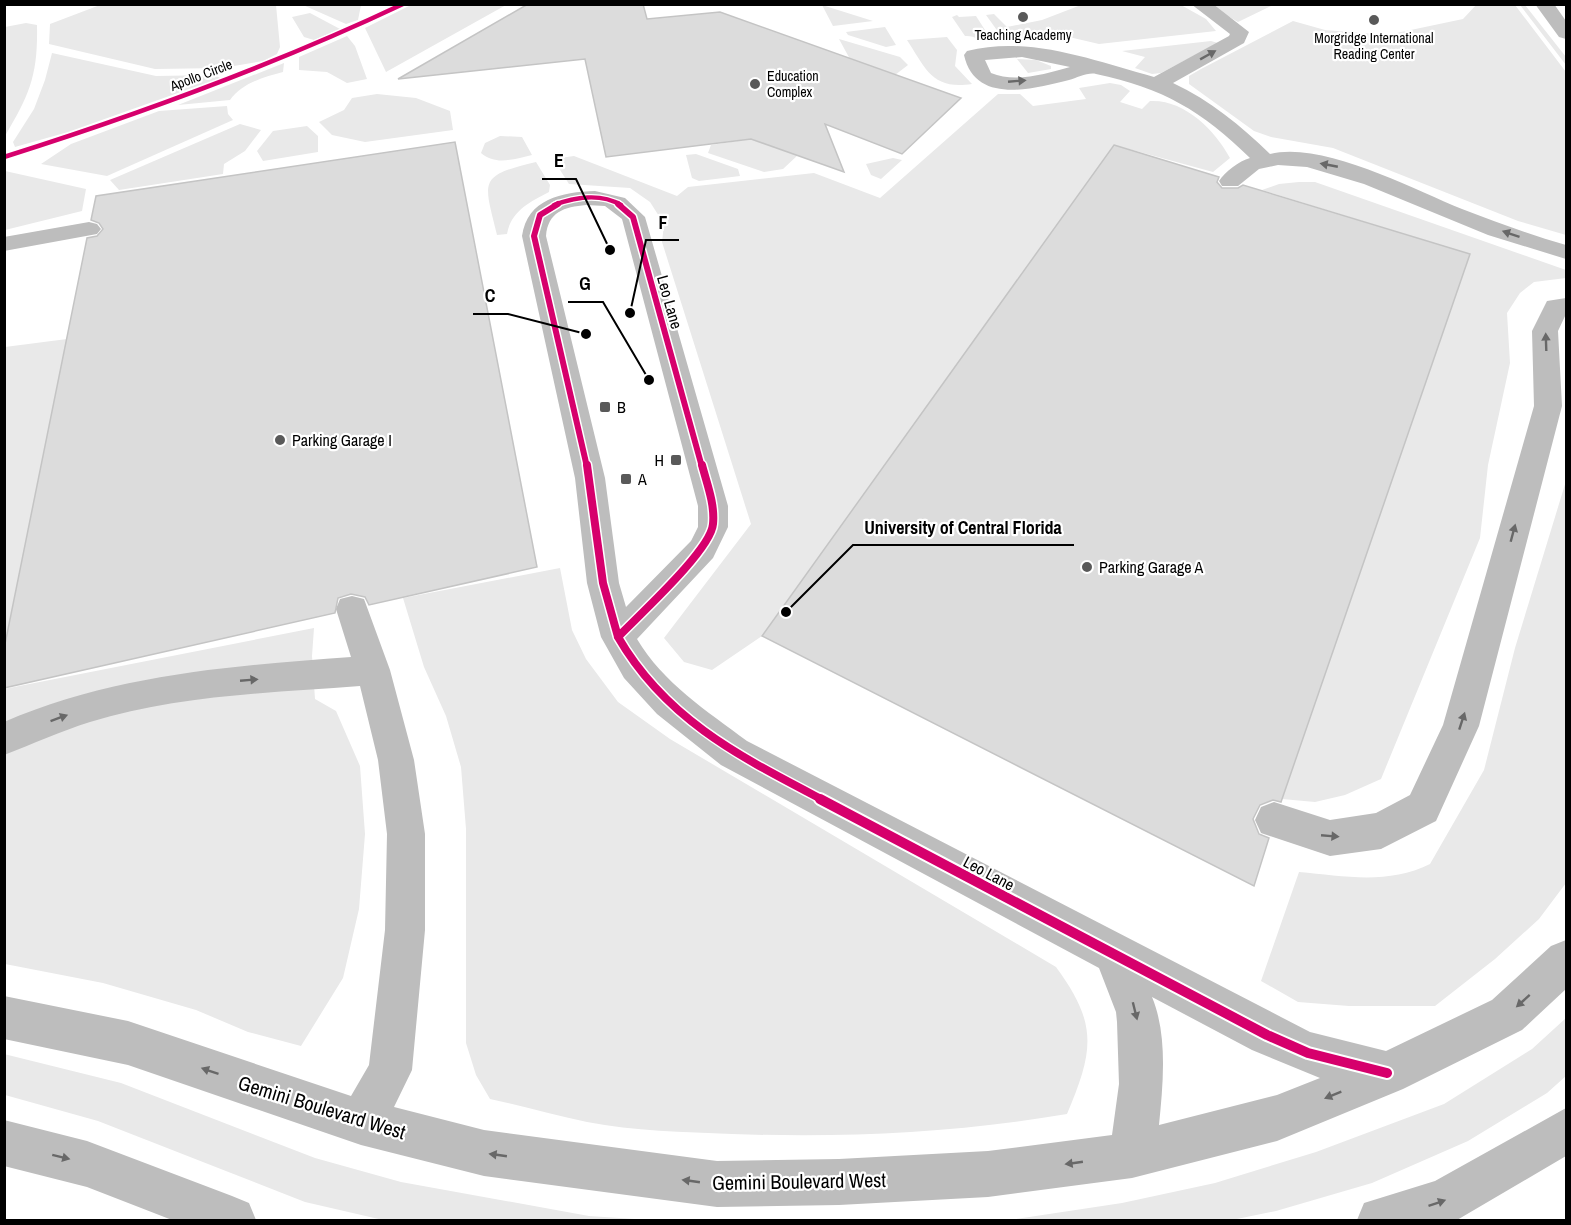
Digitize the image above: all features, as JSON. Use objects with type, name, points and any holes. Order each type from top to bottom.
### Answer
[{"type":"street","points":[[1157,84],[1237,39],[1240,32],[1200,4]]},
{"type":"street","points":[[1544,4],[1566,33]]},
{"type":"street","points":[[1088,68],[1060,77],[998,81],[985,77],[977,69],[974,56],[1022,51],[1048,55],[1088,68],[1157,84],[1188,98],[1226,123],[1263,159]]},
{"type":"street","points":[[1230,181],[1238,171],[1263,159],[1299,159],[1343,168],[1453,214],[1566,252]]},
{"type":"street","name":"Leo Lane","points":[[618,637],[702,549],[713,527],[713,506],[633,217],[623,207],[609,199],[589,198],[567,202],[544,211],[535,223],[534,236],[590,478],[603,583],[618,637],[636,668],[669,703],[734,753],[1267,1035],[1308,1053],[1387,1074]]},
{"type":"street","points":[[4,244],[89,229]]},
{"type":"street","points":[[1274,820],[1330,838],[1381,831],[1423,808],[1461,726],[1548,406],[1545,331],[1556,308],[1566,306]]},
{"type":"street","points":[[352,609],[372,670],[396,760],[406,834],[405,930],[390,1070],[361,1122]]},
{"type":"street","points":[[4,739],[113,699],[225,682],[372,670]]},
{"type":"street","points":[[1115,956],[1137,1012],[1141,1084],[1132,1155]]},
{"type":"street","name":"Gemini Boulevard West","points":[[4,1017],[128,1043],[361,1122],[484,1153],[717,1184],[839,1182],[988,1174],[1132,1155],[1277,1118],[1387,1074],[1508,1015],[1566,961]]},
{"type":"street","points":[[1381,1221],[1444,1202],[1566,1131]]},
{"type":"street","points":[[4,1143],[87,1164],[232,1221]]},
{"type":"shaded area","points":[[1477,4],[1515,5],[1566,72],[1566,235],[1518,221],[1333,148],[1271,137],[1254,131],[1189,84],[1189,76],[1293,21],[1325,30],[1387,35],[1463,19]]},
{"type":"shaded area","points":[[100,5],[276,5],[280,47],[277,54],[263,61],[222,68],[155,69],[49,44],[50,24]]},
{"type":"shaded area","points":[[303,5],[361,5],[358,20],[346,24]]},
{"type":"shaded area","points":[[411,5],[506,5],[386,72],[365,28]]},
{"type":"shaded area","points":[[822,5],[873,21],[833,26]]},
{"type":"shaded area","points":[[1081,5],[1181,5],[1206,19],[1216,31],[1099,44],[1039,30],[1032,40],[1004,40],[986,15],[994,14],[1007,27],[1042,20]]},
{"type":"shaded area","points":[[1209,5],[1273,5],[1238,22]]},
{"type":"shaded area","points":[[1520,5],[1525,5],[1566,57],[1566,65]]},
{"type":"shaded area","points":[[310,13],[340,29],[314,40],[304,37],[292,17]]},
{"type":"shaded area","points":[[957,15],[959,17],[976,16],[992,41],[965,36],[952,17]]},
{"type":"shaded area","points":[[26,23],[37,25],[34,71],[21,108],[5,136],[5,27]]},
{"type":"shaded area","points":[[885,27],[896,45],[886,47],[848,35],[846,32]]},
{"type":"shaded area","points":[[347,36],[355,46],[367,79],[347,83],[327,72],[299,70],[299,57]]},
{"type":"shaded area","points":[[947,37],[957,50],[955,66],[972,84],[948,84],[939,80],[925,68],[907,40]]},
{"type":"shaded area","points":[[839,39],[900,57],[908,65],[895,75],[851,61]]},
{"type":"shaded area","points":[[1211,41],[1218,43],[1161,73],[1152,74],[1135,68],[1145,57],[1122,51]]},
{"type":"shaded area","points":[[52,53],[156,76],[215,75],[220,78],[68,132],[15,147],[13,142],[34,109]]},
{"type":"shaded area","points":[[1017,59],[1036,60],[1051,66],[1051,69],[1028,73]]},
{"type":"shaded area","points":[[284,63],[283,72],[247,85],[230,100],[178,105]]},
{"type":"shaded area","points":[[1110,83],[1121,85],[1130,91],[1120,102],[1142,109],[1150,101],[1163,102],[1186,111],[1207,127],[1230,158],[1213,172],[1114,145],[762,636],[712,670],[684,662],[664,638],[751,524],[662,242],[664,224],[650,202],[630,188],[569,184],[553,159],[574,156],[677,196],[688,187],[814,173],[880,198],[998,94],[1020,94],[1033,106],[1086,99],[1079,88]]},
{"type":"shaded area","points":[[377,94],[416,98],[450,111],[453,130],[365,142],[332,135],[319,122],[344,110],[352,98]]},
{"type":"shaded area","points":[[227,106],[228,114],[233,120],[107,176],[41,164],[71,144],[159,111]]},
{"type":"shaded area","points":[[240,124],[261,130],[245,151],[224,164],[223,174],[119,190],[110,180]]},
{"type":"shaded area","points":[[307,126],[318,136],[318,152],[263,161],[257,151],[273,131]]},
{"type":"shaded area","points":[[500,136],[522,137],[532,155],[512,160],[499,160],[481,153],[485,143]]},
{"type":"shaded area","points":[[751,139],[798,155],[783,169],[764,172],[708,153],[711,145]]},
{"type":"shaded area","points":[[696,154],[738,169],[740,176],[699,181],[692,178],[686,155]]},
{"type":"shaded area","points":[[893,158],[902,160],[881,179],[871,175],[866,164]]},
{"type":"shaded area","points":[[536,162],[550,185],[549,192],[517,213],[507,234],[497,235],[489,203],[490,184],[494,177],[503,172]]},
{"type":"shaded area","points":[[5,171],[86,189],[82,211],[5,230]]},
{"type":"shaded area","points":[[1315,182],[1566,270],[1566,278],[1534,282],[1520,293],[1507,313],[1510,363],[1488,465],[1480,538],[1381,779],[1345,795],[1315,802],[1282,799],[1469,254],[1262,190],[1279,184]]},
{"type":"shaded area","points":[[67,339],[5,649],[5,347]]},
{"type":"shaded area","points":[[1566,481],[1566,883],[1539,919],[1495,959],[1435,1006],[1349,1006],[1298,1002],[1261,981],[1299,872],[1349,877],[1382,877],[1414,871],[1430,864],[1484,770],[1515,648]]},
{"type":"shaded area","points":[[560,568],[572,630],[586,659],[618,702],[670,739],[1056,967],[1079,1005],[1085,1022],[1087,1038],[1083,1072],[1067,1114],[984,1126],[900,1133],[732,1134],[659,1131],[605,1125],[490,1099],[476,1075],[466,1043],[466,829],[461,767],[446,716],[424,667],[403,598]]},
{"type":"shaded area","points":[[314,628],[312,656],[315,699],[336,711],[360,766],[365,834],[359,909],[343,978],[301,1046],[248,1032],[196,1010],[103,983],[5,964],[4,689]]},
{"type":"shaded area","points":[[1566,1018],[1566,1076],[1547,1093],[1468,1141],[1372,1183],[1276,1211],[1232,1220],[1009,1220],[1122,1203],[1215,1183],[1316,1152],[1444,1104],[1532,1049]]},
{"type":"shaded area","points":[[4,1054],[121,1083],[315,1158],[401,1182],[589,1216],[650,1220],[383,1220],[305,1202],[98,1121],[5,1095]]},
{"type":"building","name":"Education Complex","points":[[528,4],[643,4],[647,19],[720,12],[961,98],[902,154],[825,124],[844,172],[751,139],[606,157],[585,59],[398,79]]},
{"type":"building","name":"Parking Garage I","points":[[455,142],[537,567],[369,605],[365,597],[351,594],[338,598],[335,613],[4,688],[4,649],[87,238],[97,236],[103,229],[99,223],[91,220],[96,196]]},
{"type":"building","name":"Parking Garage A","points":[[1114,145],[1219,177],[1217,182],[1222,188],[1238,188],[1243,185],[1470,254],[1281,802],[1273,800],[1260,805],[1253,819],[1259,834],[1269,838],[1254,886],[762,636]]},
{"type":"cycle path","name":"Apollo Circle","points":[[4,157],[207,88],[306,49],[403,4]]},
{"type":"cycle path","points":[[618,637],[702,549],[713,527],[713,506],[633,217],[614,201],[603,198],[586,198],[559,203],[542,212],[538,218],[534,236],[590,478],[603,583],[618,637],[636,668],[669,703],[734,753],[1267,1035],[1308,1053],[1387,1073]]},
{"type":"place","name":"Teaching Academy","points":[[1023,17]]},
{"type":"place","name":"Morgridge International Reading Center","points":[[1374,20]]},
{"type":"place","name":"Education Complex","points":[[755,84]]},
{"type":"place","name":"E","points":[[610,250]]},
{"type":"place","name":"F","points":[[630,313]]},
{"type":"place","name":"C","points":[[586,334]]},
{"type":"place","name":"G","points":[[649,380]]},
{"type":"place","name":"B","points":[[605,407]]},
{"type":"place","name":"Parking Garage I","points":[[280,440]]},
{"type":"place","name":"H","points":[[676,460]]},
{"type":"place","name":"A","points":[[626,479]]},
{"type":"place","name":"Parking Garage A","points":[[1087,567]]},
{"type":"place","name":"University of Central Florida","points":[[786,612]]}]
